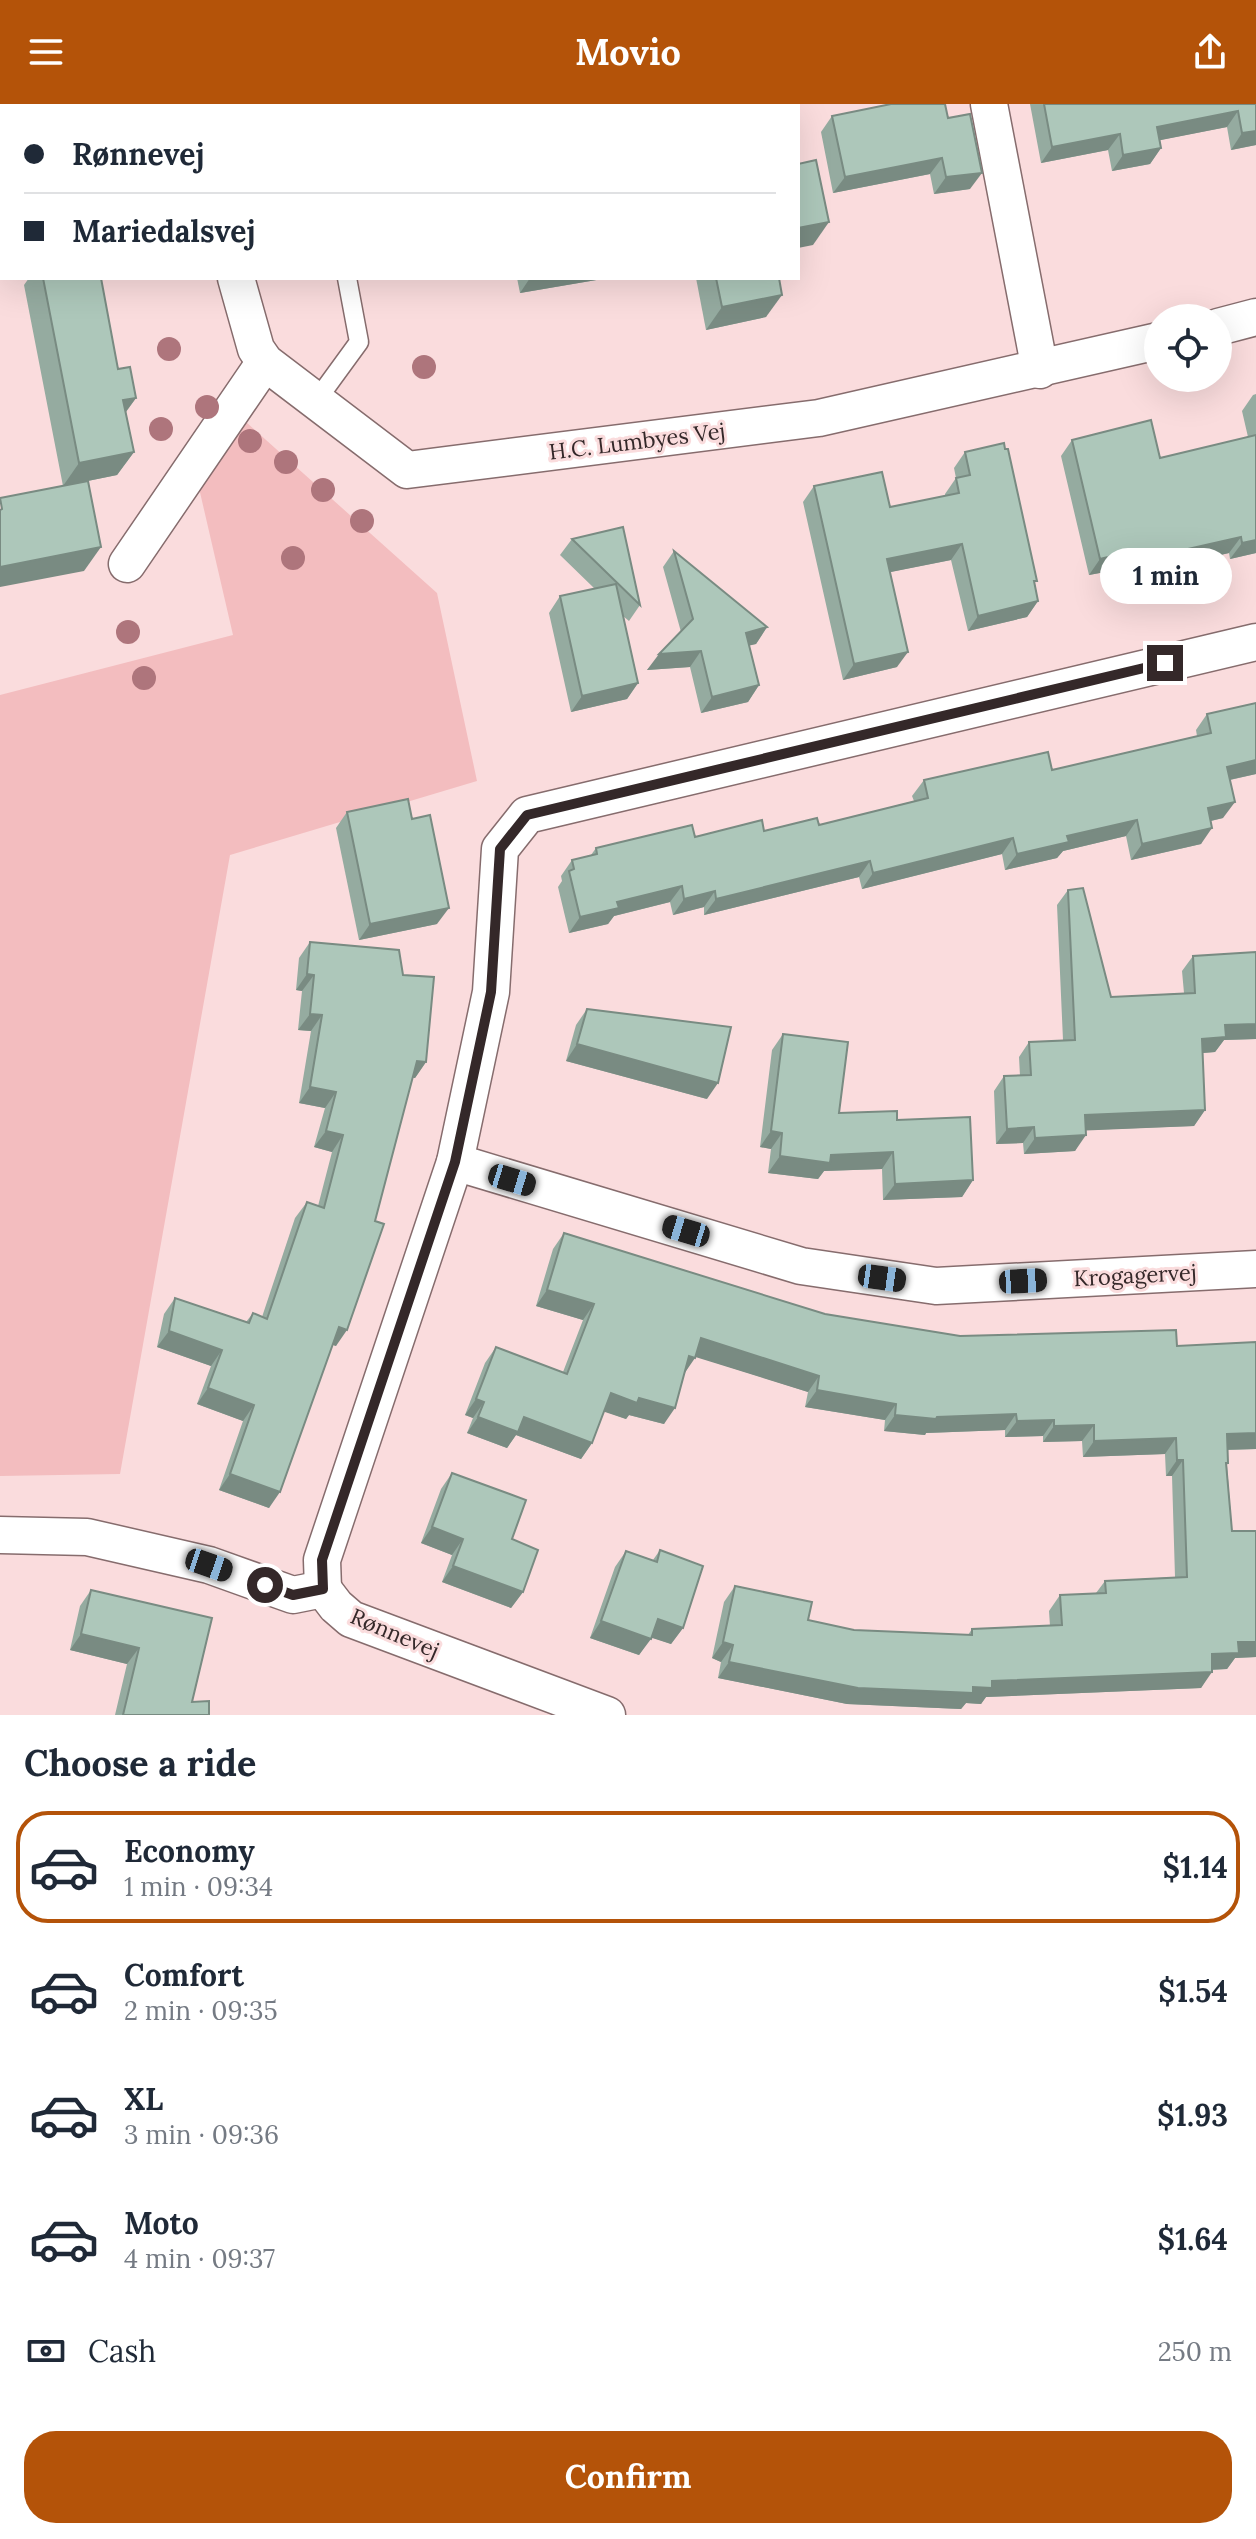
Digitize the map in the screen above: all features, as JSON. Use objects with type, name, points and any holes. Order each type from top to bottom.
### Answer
[{"type":"street","points":[[989,104],[1040,370]]},
{"type":"street","name":"H.C. Lumbyes Vej","points":[[237,280],[256,349],[265,362],[407,470],[819,418],[1144,344]]},
{"type":"street","points":[[1232,323],[1256,317]]},
{"type":"street","points":[[127,564],[265,362]]},
{"type":"street","points":[[0,1535],[87,1537],[209,1565],[293,1595],[323,1589],[322,1560],[455,1162],[491,992],[500,849],[527,815],[1256,642]]},
{"type":"street","name":"Krogagervej","points":[[455,1162],[801,1266],[936,1286],[1256,1269]]},
{"type":"street","name":"Rønnevej","points":[[323,1589],[351,1619],[607,1715]]},
{"type":"lane","points":[[316,401],[359,342],[347,280]]},
{"type":"shaded area","points":[[246,422],[437,593],[477,781],[230,855],[120,1474],[0,1476],[0,695],[233,635],[199,488]]},
{"type":"building","points":[[891,104],[945,104],[948,118],[970,114],[982,173],[946,177],[942,158],[845,177],[832,116]]},
{"type":"building","points":[[1044,104],[1256,104],[1256,131],[1242,133],[1238,111],[1157,127],[1161,148],[1123,155],[1120,134],[1052,147]]},
{"type":"building","points":[[816,160],[829,222],[800,228],[800,164]]},
{"type":"building","points":[[43,280],[101,280],[118,369],[130,367],[136,398],[123,400],[134,452],[79,463]]},
{"type":"building","points":[[716,280],[779,280],[782,295],[722,307]]},
{"type":"building","points":[[1151,420],[1160,458],[1256,435],[1256,540],[1242,543],[1241,537],[1157,556],[1160,569],[1121,579],[1116,555],[1100,559],[1072,440]]},
{"type":"building","points":[[1004,443],[1005,449],[1008,449],[1037,581],[1034,581],[1038,601],[978,616],[962,544],[887,559],[908,652],[854,664],[814,486],[882,472],[890,507],[959,493],[956,478],[970,475],[965,452]]},
{"type":"building","points":[[88,481],[101,547],[0,567],[0,498]]},
{"type":"building","points":[[623,527],[640,605],[572,539]]},
{"type":"building","points":[[674,551],[767,627],[746,633],[759,685],[712,697],[701,651],[659,654],[693,619]]},
{"type":"building","points":[[616,584],[638,683],[582,696],[560,596]]},
{"type":"building","points":[[1256,703],[1256,760],[1227,767],[1235,802],[1208,808],[1212,828],[1142,844],[1137,820],[1067,836],[1069,842],[1017,854],[1013,838],[873,873],[870,861],[716,899],[715,891],[684,899],[682,886],[617,902],[619,908],[580,917],[569,871],[574,869],[572,860],[597,854],[596,848],[692,825],[695,837],[762,820],[764,831],[817,818],[819,825],[928,798],[924,780],[1048,752],[1052,770],[1211,733],[1207,714]]},
{"type":"building","points":[[408,799],[412,819],[430,815],[449,908],[370,924],[347,812]]},
{"type":"building","points":[[1083,888],[1111,997],[1195,993],[1193,956],[1256,952],[1256,1024],[1225,1025],[1226,1037],[1202,1039],[1205,1110],[1085,1115],[1086,1135],[1035,1138],[1034,1127],[1007,1129],[1004,1076],[1031,1075],[1029,1042],[1075,1040],[1068,890]]},
{"type":"building","points":[[310,942],[399,950],[403,975],[434,977],[426,1062],[417,1061],[375,1221],[384,1224],[347,1330],[339,1327],[280,1492],[230,1474],[254,1405],[208,1388],[222,1350],[169,1331],[175,1298],[249,1323],[253,1313],[267,1319],[307,1202],[324,1208],[343,1135],[326,1131],[336,1092],[310,1087],[322,1015],[310,1014],[314,975],[307,974]]},
{"type":"building","points":[[587,1009],[731,1027],[718,1083],[577,1044]]},
{"type":"building","points":[[783,1034],[848,1042],[839,1113],[897,1111],[897,1120],[970,1117],[973,1180],[895,1184],[893,1152],[831,1155],[830,1163],[780,1156],[782,1133],[771,1131]]},
{"type":"building","points":[[564,1233],[825,1314],[960,1336],[1176,1330],[1177,1346],[1256,1342],[1256,1433],[1227,1434],[1226,1463],[1232,1531],[1256,1531],[1256,1642],[1238,1642],[1239,1653],[1212,1654],[1212,1672],[992,1681],[992,1688],[973,1687],[973,1693],[858,1688],[729,1662],[733,1645],[723,1642],[735,1586],[812,1602],[808,1620],[854,1630],[972,1635],[972,1629],[1062,1625],[1060,1595],[1106,1593],[1105,1581],[1187,1577],[1183,1460],[1177,1460],[1176,1438],[1094,1441],[1094,1425],[1054,1426],[1054,1420],[1017,1421],[1016,1414],[936,1419],[895,1415],[896,1404],[817,1390],[819,1376],[701,1338],[695,1358],[689,1356],[675,1408],[639,1398],[637,1403],[611,1393],[592,1443],[524,1417],[518,1432],[478,1417],[484,1402],[476,1399],[496,1347],[567,1374],[594,1304],[547,1290]]},
{"type":"building","points":[[452,1473],[526,1500],[512,1539],[538,1550],[523,1592],[453,1566],[463,1539],[432,1527]]},
{"type":"building","points":[[660,1550],[703,1566],[683,1628],[658,1619],[651,1639],[601,1621],[626,1551],[657,1562]]},
{"type":"building","points":[[91,1590],[212,1618],[192,1702],[209,1701],[209,1715],[123,1715],[139,1648],[81,1634]]},
{"type":"route","points":[[265,1585],[293,1595],[323,1589],[322,1560],[455,1162],[491,992],[500,849],[527,815],[1165,663]]}]
